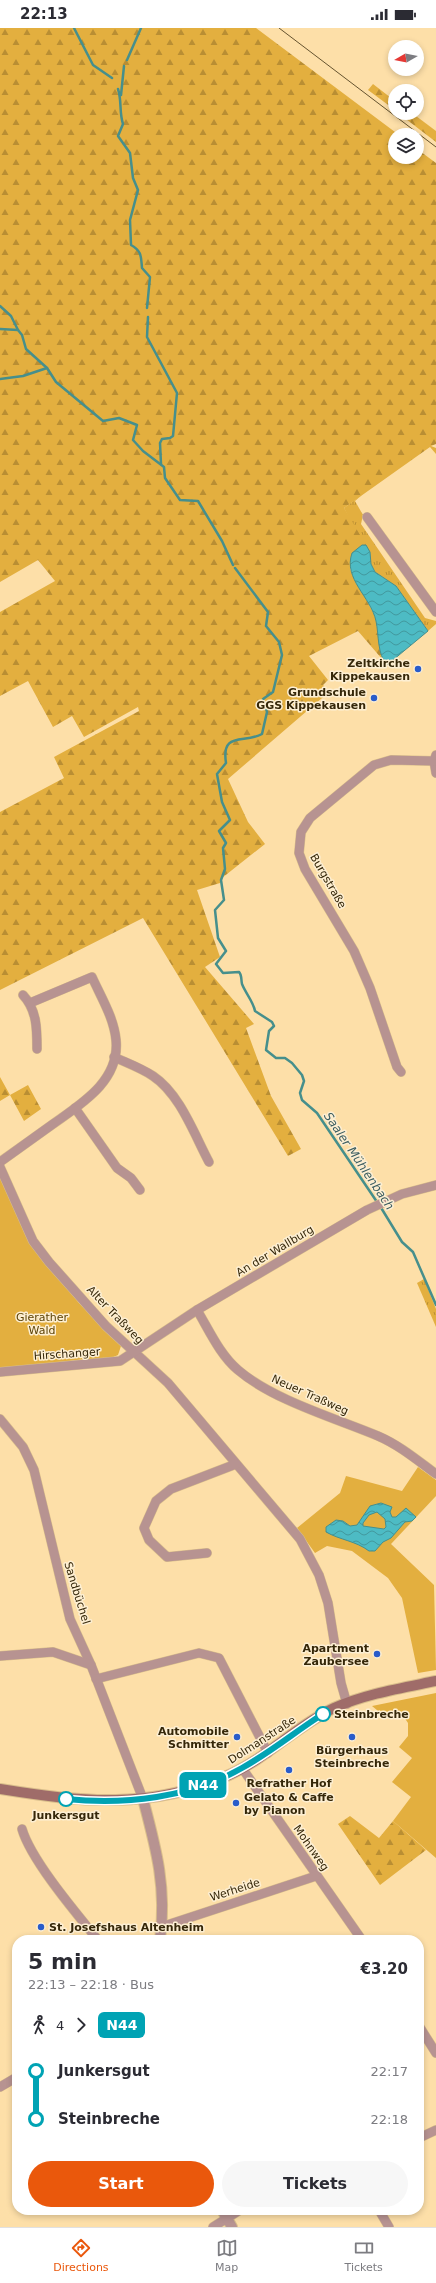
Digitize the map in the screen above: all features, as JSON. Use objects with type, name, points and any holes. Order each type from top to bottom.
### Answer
[{"type":"main road","name":"Dolmanstraße","points":[[0,1789],[90,1801],[142,1799],[199,1786],[242,1768],[268,1753],[322,1715],[347,1704],[387,1692],[436,1682]]},
{"type":"street","points":[[367,517],[436,612]]},
{"type":"street","points":[[435,758],[436,772]]},
{"type":"street","name":"Burgstraße","points":[[401,1072],[397,1067],[364,972],[340,924],[305,869],[299,853],[298,841],[304,825],[310,818],[374,764],[391,760],[435,758]]},
{"type":"street","points":[[0,1162],[88,1099],[102,1083],[114,1057],[116,1042],[114,1026],[92,977],[30,1003]]},
{"type":"street","points":[[23,996],[30,1003],[37,1025],[37,1049]]},
{"type":"street","points":[[114,1057],[153,1076],[162,1084],[179,1103],[184,1116],[209,1162]]},
{"type":"street","points":[[75,1108],[117,1168],[131,1178],[140,1190]]},
{"type":"street","name":"Alter Traßweg","points":[[0,1167],[34,1241],[49,1262],[106,1326],[168,1383],[300,1539],[319,1575],[328,1603],[341,1683],[347,1704]]},
{"type":"street","name":"An der Wallburg","points":[[134,1353],[197,1310],[370,1209],[402,1194],[436,1185]]},
{"type":"street","name":"Neuer Traßweg","points":[[197,1310],[223,1352],[238,1370],[262,1387],[400,1447],[436,1474]]},
{"type":"street","name":"Hirschanger","points":[[0,1372],[120,1361],[134,1353]]},
{"type":"street","name":"Sandbüchel","points":[[0,1420],[23,1447],[32,1465],[70,1619],[91,1665],[142,1799]]},
{"type":"street","points":[[207,1553],[167,1558],[149,1540],[144,1528],[156,1501],[171,1489],[236,1464]]},
{"type":"street","points":[[0,1656],[53,1652],[91,1665]]},
{"type":"street","points":[[96,1679],[199,1653],[219,1658],[268,1753]]},
{"type":"street","name":"Mohnweg","points":[[242,1768],[358,1935]]},
{"type":"street","points":[[142,1799],[157,1854],[162,1882],[160,1935]]},
{"type":"street","points":[[22,1829],[25,1840],[94,1935]]},
{"type":"street","name":"Werheide","points":[[161,1927],[316,1876]]},
{"type":"street","points":[[424,2034],[436,2053]]},
{"type":"street","points":[[0,2088],[12,2080]]},
{"type":"street","points":[[424,2136],[436,2130]]},
{"type":"street","points":[[213,2227],[223,2215]]},
{"type":"street","points":[[225,2215],[232,2227]]},
{"type":"street","points":[[382,2215],[389,2227]]},
{"type":"green space","points":[[0,28],[256,28],[390,128],[388,128],[388,164],[424,164],[424,154],[436,163],[436,444],[431,446],[436,448],[436,454],[430,447],[344,508],[366,545],[362,545],[350,569],[376,618],[382,659],[358,631],[309,656],[328,680],[323,685],[329,692],[228,779],[248,822],[265,844],[222,878],[220,883],[197,890],[220,957],[205,967],[254,1024],[246,1028],[271,1096],[301,1149],[288,1156],[143,918],[0,990],[0,812],[64,778],[54,757],[139,711],[138,707],[84,737],[72,716],[53,727],[28,681],[0,696],[0,612],[55,581],[38,560],[0,582]]},
{"type":"green space","points":[[373,84],[388,96],[388,105],[368,90]]},
{"type":"green space","points":[[407,120],[421,120],[436,131],[436,142],[424,133],[424,128],[418,128]]},
{"type":"green space","points":[[363,494],[355,501],[363,515],[361,524],[425,618],[436,621],[436,624],[428,631],[396,586],[375,572],[344,508]]},
{"type":"green space","points":[[0,1077],[10,1095],[0,1101]]},
{"type":"green space","points":[[28,1085],[41,1109],[24,1121],[10,1095]]},
{"type":"green space","name":"Gierather Wald","points":[[0,1172],[34,1247],[79,1303],[121,1346],[118,1355],[109,1359],[85,1359],[0,1370]]},
{"type":"green space","points":[[424,1279],[436,1309],[436,1327],[417,1283]]},
{"type":"green space","points":[[418,1467],[436,1480],[436,1496],[391,1544],[434,1585],[436,1670],[418,1673],[402,1598],[388,1578],[352,1551],[327,1546],[315,1553],[297,1528],[340,1493],[346,1476],[402,1491]]},
{"type":"green space","points":[[436,1693],[436,1858],[393,1821],[411,1797],[392,1782],[412,1758],[399,1747],[408,1736],[408,1723],[397,1713],[387,1713],[383,1715],[372,1706]]},
{"type":"green space","points":[[350,1816],[379,1838],[393,1821],[426,1850],[380,1885],[338,1824]]},
{"type":"water","points":[[362,545],[366,545],[370,552],[371,564],[375,572],[396,586],[428,631],[387,665],[381,655],[376,621],[373,612],[354,580],[351,571],[350,562],[352,553]]},
{"type":"water","points":[[381,1503],[392,1507],[390,1512],[392,1517],[396,1517],[406,1508],[416,1517],[412,1521],[405,1522],[391,1538],[383,1542],[375,1551],[369,1551],[359,1545],[326,1532],[326,1527],[336,1520],[343,1521],[350,1526],[357,1525],[370,1506]],"holes":[[[377,1512],[385,1519],[386,1527],[384,1529],[363,1526],[363,1523],[369,1515]]]},
{"type":"waterway","points":[[74,28],[93,65],[112,78]]},
{"type":"waterway","points":[[127,60],[141,28]]},
{"type":"waterway","points":[[121,95],[124,66]]},
{"type":"waterway","points":[[118,89],[123,124],[118,136],[130,153],[133,178],[138,190],[130,220],[131,245],[139,252],[142,268],[150,277],[147,308]]},
{"type":"waterway","points":[[0,306],[11,316],[18,330]]},
{"type":"waterway","points":[[148,317],[147,337],[177,393],[173,436],[162,439],[160,443],[161,464]]},
{"type":"waterway","name":"Saaler Mühlenbach","points":[[0,329],[18,330],[22,335],[26,349],[47,368],[56,382],[103,421],[119,418],[137,425],[133,440],[143,451],[164,467],[165,478],[180,500],[198,501],[222,541],[233,565]]},
{"type":"waterway","points":[[0,379],[23,376],[47,368]]},
{"type":"waterway","name":"Saaler Mühlenbach","points":[[235,568],[268,612],[266,626],[279,642],[282,655],[273,692],[263,699],[267,712],[262,734],[255,737],[230,742],[225,753],[226,763],[217,774],[222,802],[230,820],[219,831],[226,843],[223,848],[225,869],[221,880],[224,900],[215,910],[218,938],[226,951],[216,964],[223,973],[240,973],[242,984],[253,1004],[255,1011],[272,1022],[274,1026],[269,1031],[266,1050],[276,1058],[285,1058],[292,1063],[302,1075],[304,1081],[300,1093],[302,1100],[317,1113],[377,1202]]},
{"type":"waterway","name":"Saaler Mühlenbach","points":[[380,1206],[402,1242],[413,1252],[436,1305]]},
{"type":"tram line","points":[[279,28],[436,147]]},
{"type":"bus line","name":"N44","points":[[66,1799],[123,1801],[177,1793],[199,1786],[231,1774],[268,1753],[323,1714]]},
{"type":"place","name":"Zeltkirche Kippekausen","points":[[418,669]]},
{"type":"place","name":"Grundschule GGS Kippekausen","points":[[374,698]]},
{"type":"place","name":"Apartment Zaubersee","points":[[377,1654]]},
{"type":"place","name":"Steinbreche","points":[[323,1714]]},
{"type":"place","name":"Automobile Schmitter","points":[[237,1737]]},
{"type":"place","name":"Bürgerhaus Steinbreche","points":[[352,1737]]},
{"type":"place","name":"Refrather Hof","points":[[289,1770]]},
{"type":"place","name":"Junkersgut","points":[[66,1799]]},
{"type":"place","name":"Gelato & Caffe by Pianon","points":[[236,1803]]},
{"type":"place","name":"St. Josefshaus Altenheim","points":[[41,1927]]}]
